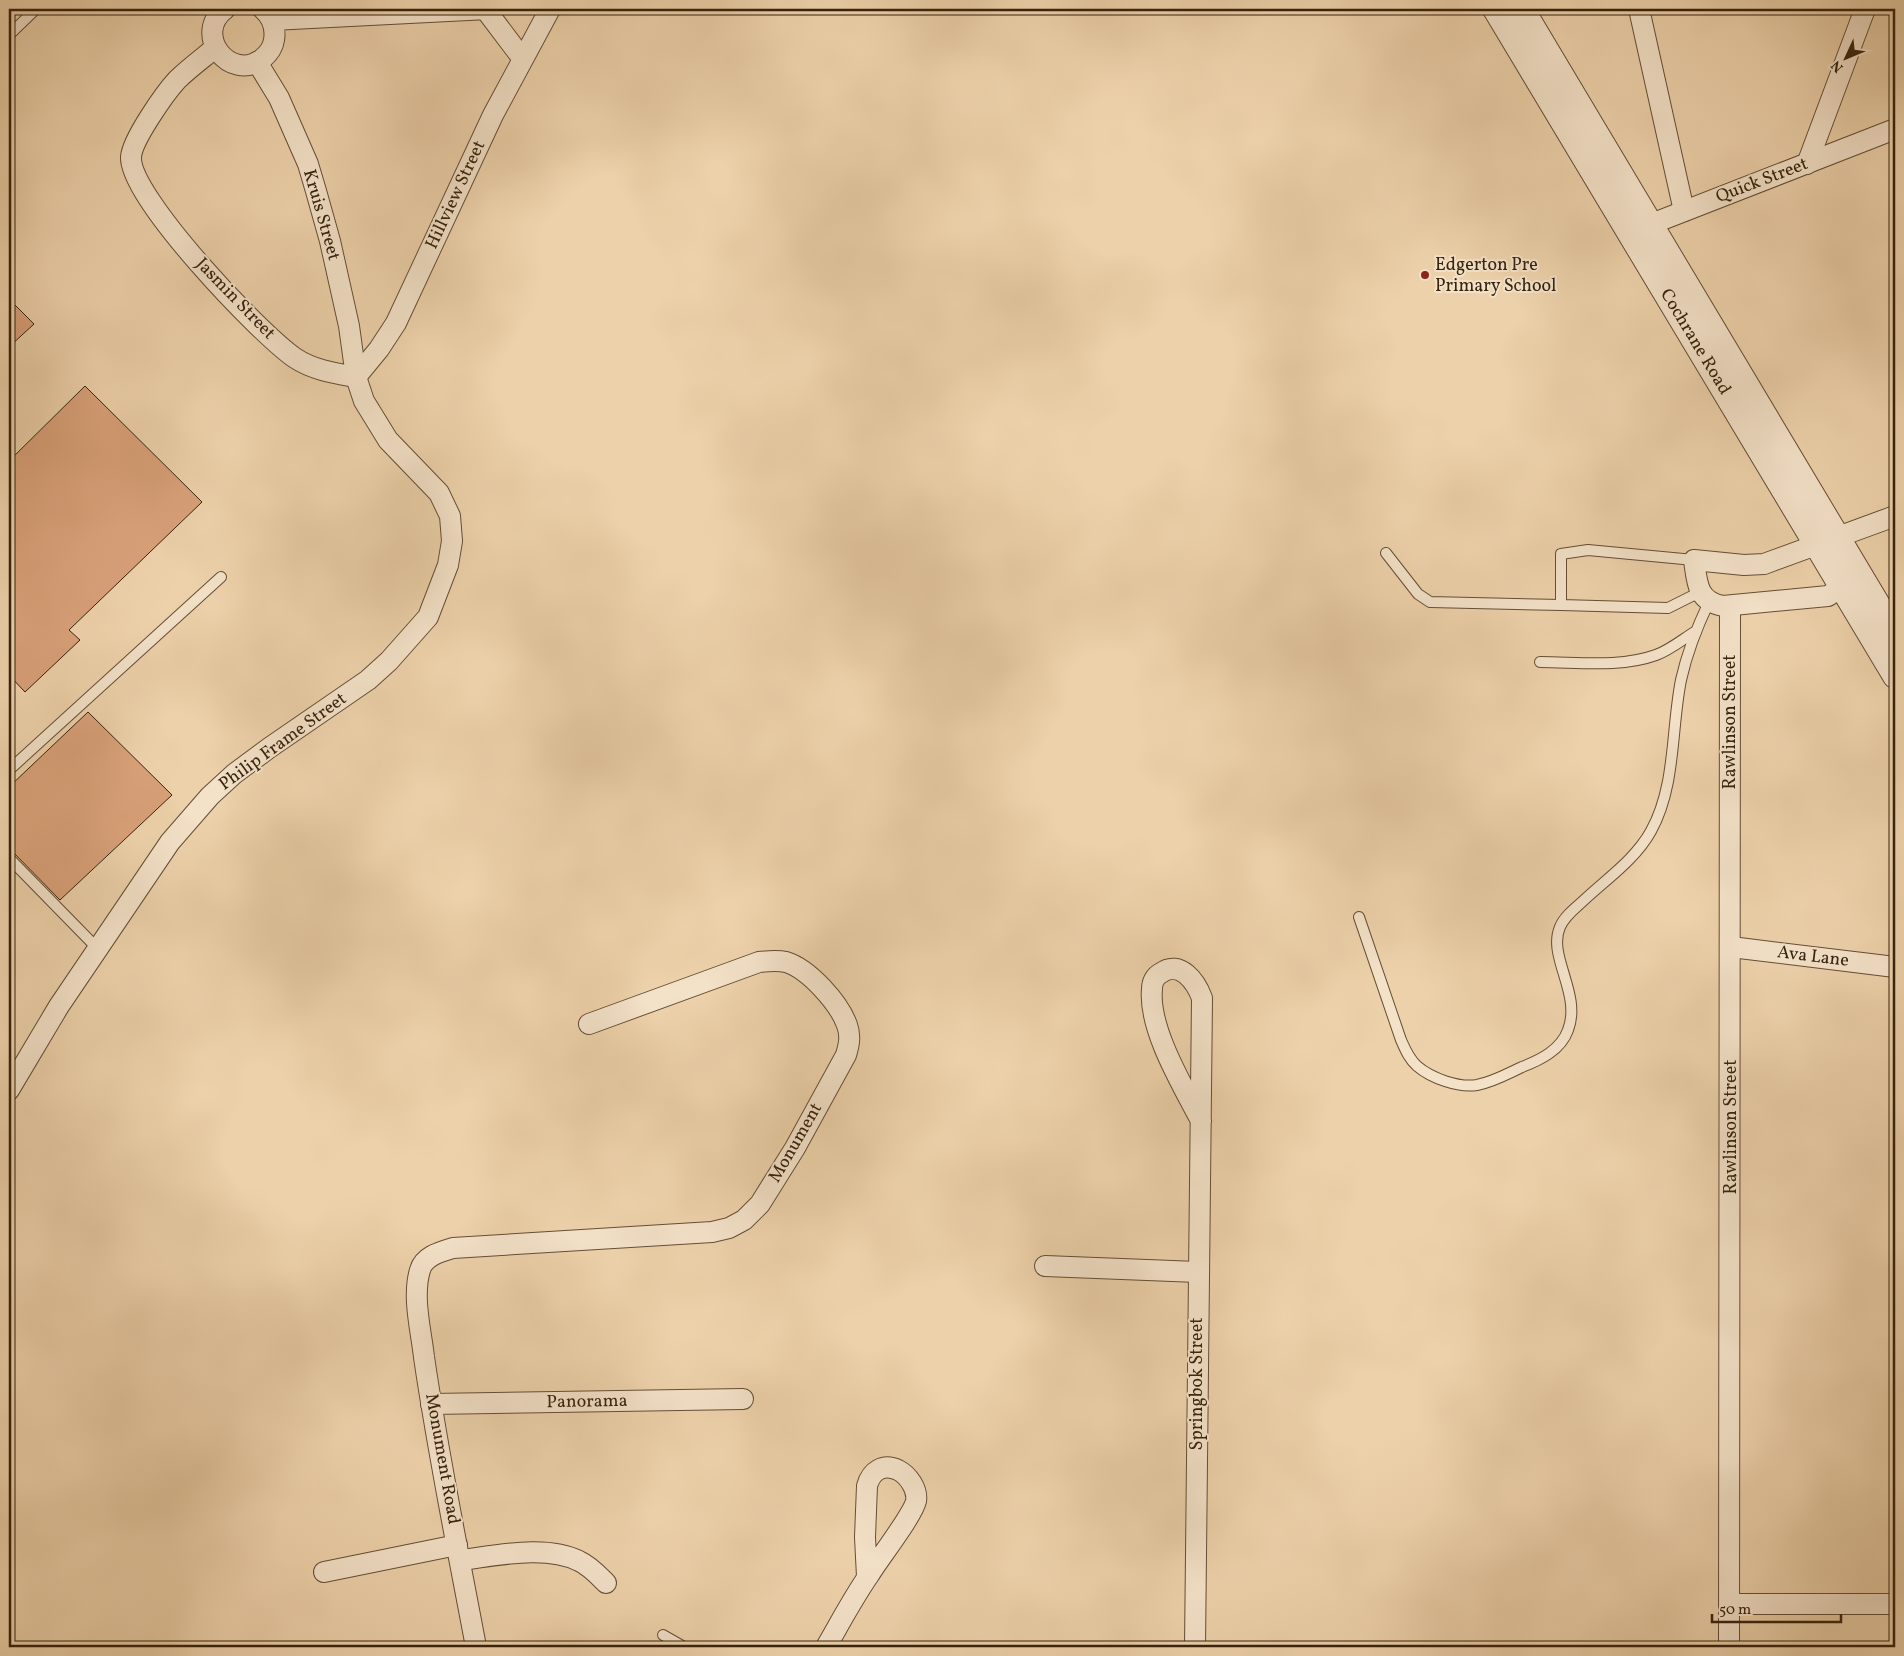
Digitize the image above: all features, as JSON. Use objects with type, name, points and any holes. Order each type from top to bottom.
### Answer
[{"type":"street","points":[[225,9],[220,13],[214,24],[212,36],[215,48],[233,64],[246,65],[257,62],[267,55],[274,44],[275,32],[267,14],[486,9],[522,58]]},
{"type":"street","name":"Hillview Street","points":[[356,377],[379,350],[396,323],[493,115],[550,9]]},
{"type":"street","name":"Cochrane Road","points":[[1495,9],[1640,228]]},
{"type":"street","name":"Cochrane Road","points":[[1522,9],[1640,228],[1828,542],[1840,584],[1895,676]]},
{"type":"street","points":[[1639,9],[1684,211]]},
{"type":"street","points":[[1807,164],[1865,9]]},
{"type":"street","name":"Jasmin Street","points":[[215,48],[177,80],[152,115],[134,144],[131,156],[132,168],[138,181],[177,238],[218,285],[274,342],[296,359],[322,371],[356,377]]},
{"type":"street","name":"Kruis Street","points":[[257,62],[279,98],[308,164],[330,241],[349,326],[356,377]]},
{"type":"street","name":"Quick Street","points":[[1640,228],[1895,129]]},
{"type":"street","name":"Philip Frame Street","points":[[9,1090],[59,1006],[170,842],[210,796],[234,774],[269,748],[368,680],[406,643],[428,617],[448,566],[452,541],[450,516],[439,493],[388,440],[364,401],[356,377]]},
{"type":"street","points":[[1854,565],[1828,596],[1730,606],[1715,605],[1705,597],[1697,580],[1694,560],[1744,565],[1764,564],[1895,516]]},
{"type":"street","name":"Cochrane Road","points":[[1828,542],[1854,565],[1895,634]]},
{"type":"street","name":"Rawlinson Street","points":[[1729,1647],[1730,606]]},
{"type":"street","name":"Ava Lane","points":[[1731,947],[1895,966]]},
{"type":"street","name":"Monument","points":[[420,1269],[426,1260],[438,1252],[453,1248],[712,1232],[729,1228],[744,1220],[760,1204],[846,1055],[850,1042],[847,1026],[840,1011],[820,985],[788,963],[776,960],[759,962],[589,1024]]},
{"type":"street","name":"Springbok Street","points":[[1195,1647],[1198,1272],[1201,1121],[1202,998],[1194,982],[1184,973],[1176,968],[1168,969],[1155,978],[1152,989],[1155,1020],[1168,1057],[1201,1121]]},
{"type":"street","points":[[1045,1266],[1198,1272]]},
{"type":"street","name":"Monument Road","points":[[420,1269],[417,1291],[418,1314],[431,1404],[476,1647]]},
{"type":"street","name":"Panorama","points":[[431,1404],[742,1399]]},
{"type":"street","points":[[826,1647],[916,1501],[912,1483],[903,1473],[883,1466],[873,1472],[867,1486],[865,1537],[868,1577]]},
{"type":"street","points":[[324,1572],[458,1553],[531,1552],[566,1556],[579,1561],[593,1570],[606,1583]]},
{"type":"street","points":[[1730,1604],[1895,1604]]},
{"type":"lane","points":[[9,36],[36,9]]},
{"type":"lane","points":[[1561,606],[1561,554],[1588,550],[1694,560]]},
{"type":"lane","points":[[1386,553],[1418,594],[1430,602],[1668,608],[1705,597]]},
{"type":"lane","points":[[9,770],[221,577]]},
{"type":"lane","points":[[1359,917],[1401,1040],[1410,1059],[1422,1069],[1440,1079],[1474,1086],[1489,1082],[1543,1059],[1556,1048],[1568,1032],[1572,1010],[1569,989],[1560,959],[1557,939],[1559,929],[1572,911],[1620,868],[1650,832],[1667,791],[1681,680],[1705,597]]},
{"type":"lane","points":[[1540,662],[1616,662],[1638,660],[1658,654],[1696,631]]},
{"type":"lane","points":[[9,858],[98,949]]},
{"type":"lane","points":[[663,1635],[684,1647]]},
{"type":"building","points":[[9,299],[34,324],[9,347]]},
{"type":"building","points":[[85,386],[202,502],[69,630],[80,640],[25,692],[9,675],[9,461]]},
{"type":"building","points":[[88,712],[172,795],[60,900],[9,848],[9,787]]},
{"type":"place","name":"Edgerton Pre Primary School","points":[[1425,275]]}]
